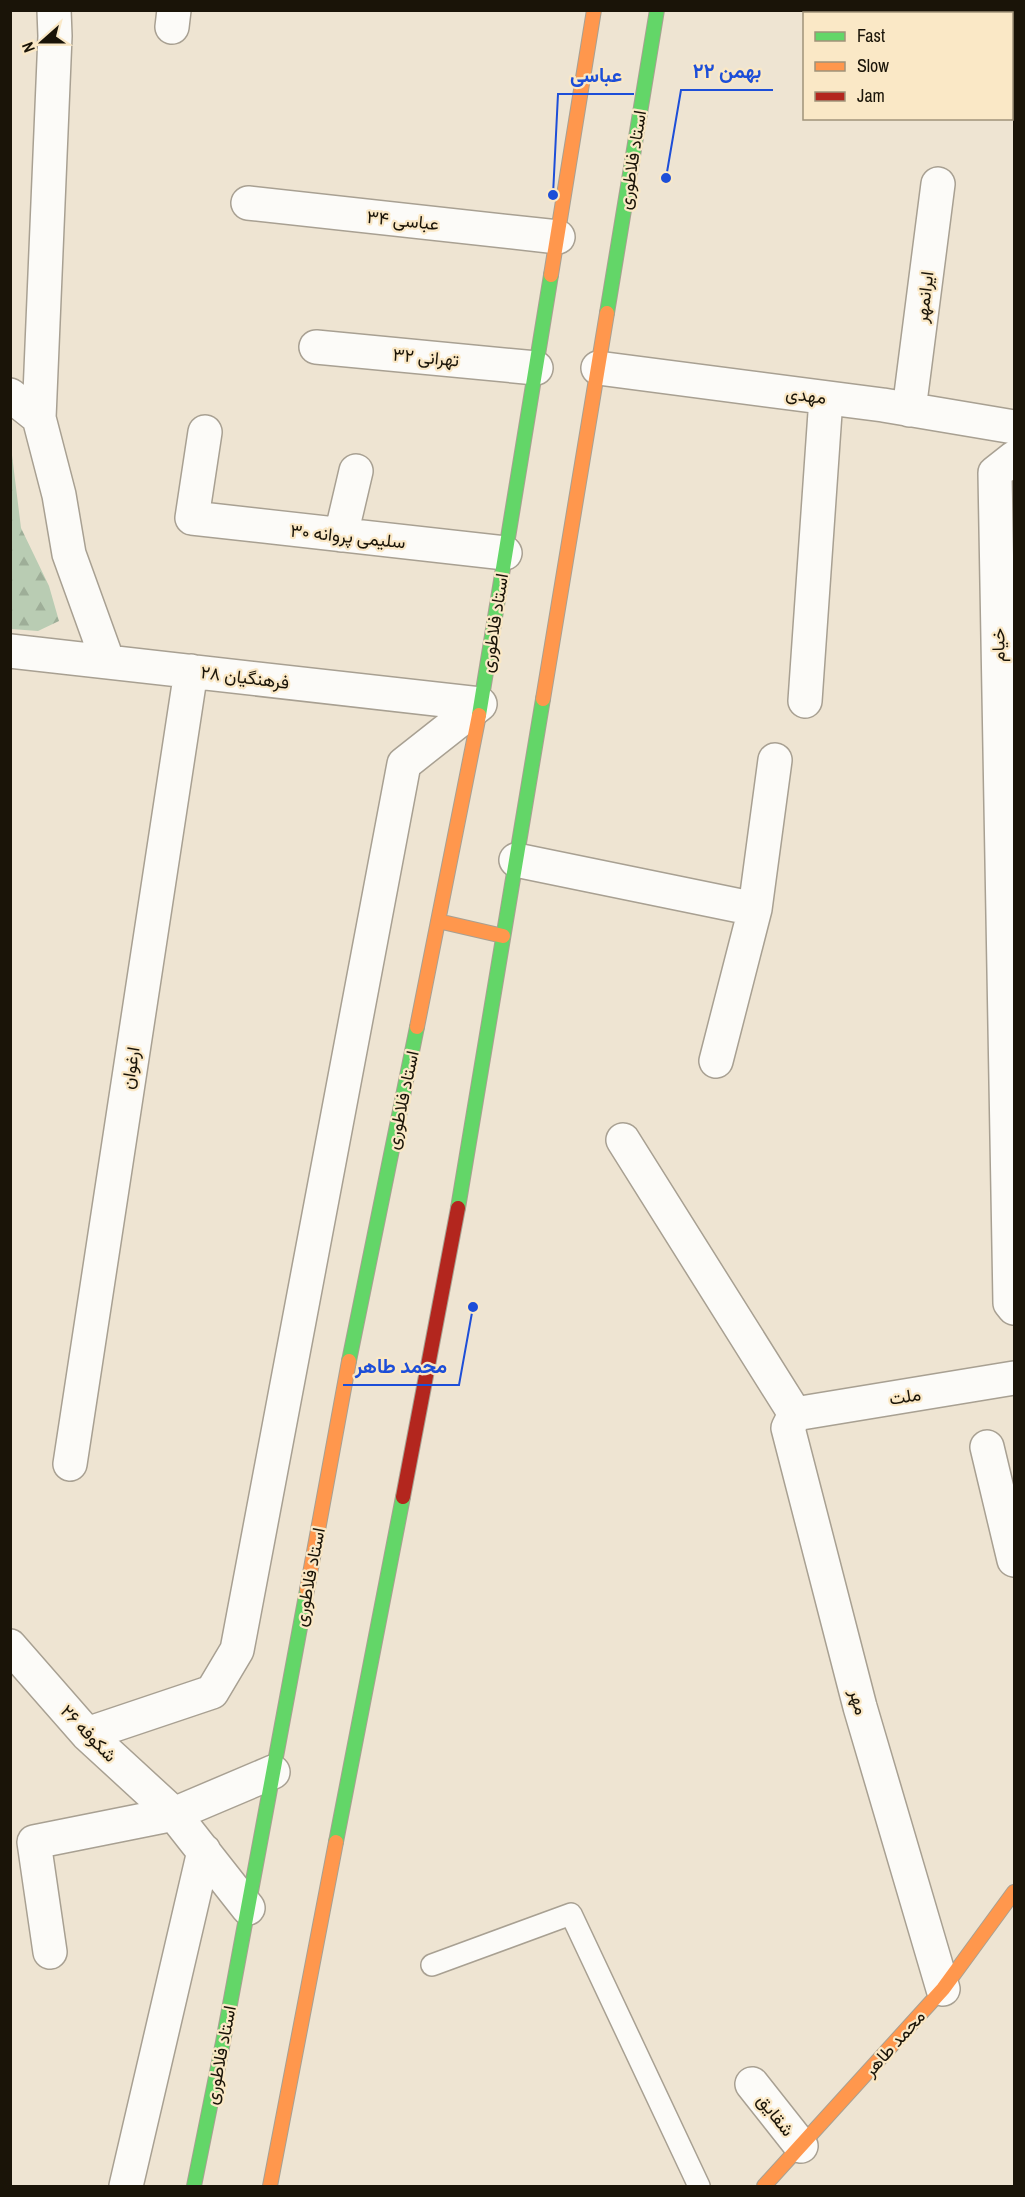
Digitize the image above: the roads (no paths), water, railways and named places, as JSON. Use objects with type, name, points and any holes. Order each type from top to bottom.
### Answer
[{"type":"main road","name":"استاد فلاطوری","points":[[194,2187],[357,1320],[480,704],[594,10]]},
{"type":"main road","name":"استاد فلاطوری","points":[[270,2187],[455,1227],[657,10]]},
{"type":"main road","points":[[438,921],[503,936]]},
{"type":"main road","name":"محمد طاهر","points":[[764,2187],[943,1989],[1014,1892]]},
{"type":"street","points":[[54,10],[55,36],[39,418],[59,495],[69,554],[108,662]]},
{"type":"street","name":"ایرانمهر","points":[[909,410],[938,184]]},
{"type":"street","name":"عباسی ۳۴","points":[[248,203],[558,237]]},
{"type":"street","name":"تهرانی ۳۲","points":[[316,347],[536,368]]},
{"type":"street","name":"مهدی","points":[[598,368],[826,398],[1014,427]]},
{"type":"street","points":[[10,395],[39,418]]},
{"type":"street","points":[[805,701],[826,398]]},
{"type":"street","name":"سلیمی پروانه ۳۰","points":[[205,432],[192,519],[505,554]]},
{"type":"street","name":"خیام","points":[[1014,458],[995,473],[1010,1303],[1014,1308]]},
{"type":"street","points":[[341,535],[357,471]]},
{"type":"street","name":"فرهنگیان ۲۸","points":[[10,651],[480,704]]},
{"type":"street","name":"ارغوان","points":[[70,1464],[191,671]]},
{"type":"street","points":[[87,1734],[212,1692],[237,1650],[404,764],[480,704]]},
{"type":"street","points":[[716,1061],[754,909],[775,760]]},
{"type":"street","points":[[516,860],[754,909]]},
{"type":"street","points":[[623,1140],[795,1414]]},
{"type":"street","name":"ملت","points":[[795,1414],[1014,1378]]},
{"type":"street","name":"مهر","points":[[795,1414],[788,1428],[860,1707],[943,1989]]},
{"type":"street","points":[[987,1447],[1014,1560]]},
{"type":"street","name":"شکوفه ۲۶","points":[[11,1646],[87,1734],[174,1814],[248,1908]]},
{"type":"street","points":[[50,1952],[34,1842],[174,1814],[273,1772]]},
{"type":"street","points":[[126,2187],[204,1851]]},
{"type":"street","name":"شقایق","points":[[752,2084],[801,2146]]},
{"type":"lane","points":[[432,1965],[571,1914],[699,2187]]},
{"type":"place","name":"۲۲ بهمن","points":[[666,178]]},
{"type":"place","name":"عباسی","points":[[553,195]]},
{"type":"place","name":"محمد طاهر","points":[[473,1307]]}]
